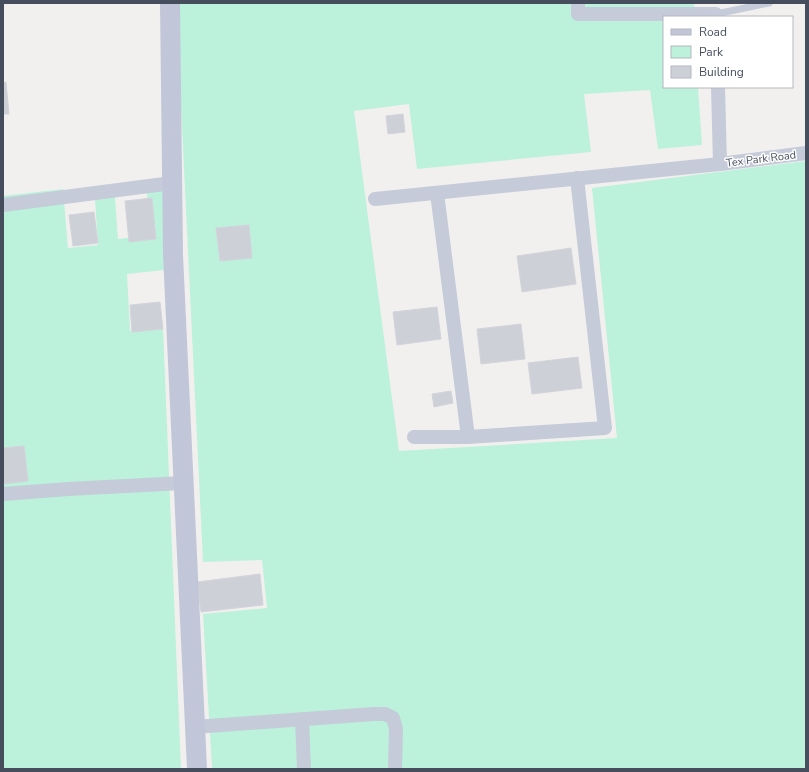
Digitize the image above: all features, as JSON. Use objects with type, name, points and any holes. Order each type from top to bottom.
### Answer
[{"type":"street","points":[[170,3],[173,255],[197,769]]},
{"type":"street","points":[[578,3],[578,14],[716,11]]},
{"type":"street","name":"Tex Park Road","points":[[718,88],[720,164],[806,153]]},
{"type":"street","points":[[375,199],[720,164]]},
{"type":"street","points":[[414,437],[468,437],[605,428],[577,178]]},
{"type":"street","points":[[3,205],[172,182]]},
{"type":"street","points":[[437,193],[468,437]]},
{"type":"street","points":[[3,494],[183,483]]},
{"type":"street","points":[[195,727],[385,714],[393,718],[396,729],[395,769]]},
{"type":"street","points":[[302,719],[304,769]]},
{"type":"lane","points":[[716,11],[769,3]]},
{"type":"green space","points":[[176,3],[694,3],[695,16],[663,16],[663,88],[698,88],[702,145],[658,149],[650,90],[584,94],[591,152],[417,169],[409,104],[354,111],[399,451],[617,438],[592,188],[806,161],[806,769],[212,769],[203,614],[267,608],[262,560],[203,562]]},
{"type":"green space","points":[[63,189],[68,248],[98,245],[95,199],[115,197],[118,239],[149,235],[147,192],[163,190],[164,270],[127,274],[130,331],[163,328],[181,769],[3,769],[3,196]]},
{"type":"building","points":[[6,82],[9,114],[3,114],[3,83]]},
{"type":"building","points":[[403,114],[405,132],[388,134],[386,116]]},
{"type":"building","points":[[152,198],[156,239],[129,242],[125,201]]},
{"type":"building","points":[[94,212],[98,243],[73,246],[69,215]]},
{"type":"building","points":[[249,225],[252,258],[220,261],[216,228]]},
{"type":"building","points":[[571,248],[576,284],[522,292],[517,256]]},
{"type":"building","points":[[160,302],[163,329],[132,332],[130,305]]},
{"type":"building","points":[[437,307],[441,339],[397,345],[393,312]]},
{"type":"building","points":[[521,324],[525,359],[481,364],[477,329]]},
{"type":"building","points":[[578,357],[582,388],[532,394],[528,363]]},
{"type":"building","points":[[451,391],[453,403],[434,407],[432,394]]},
{"type":"building","points":[[24,446],[28,481],[3,484],[3,448]]},
{"type":"building","points":[[260,574],[263,605],[201,612],[197,582]]}]
